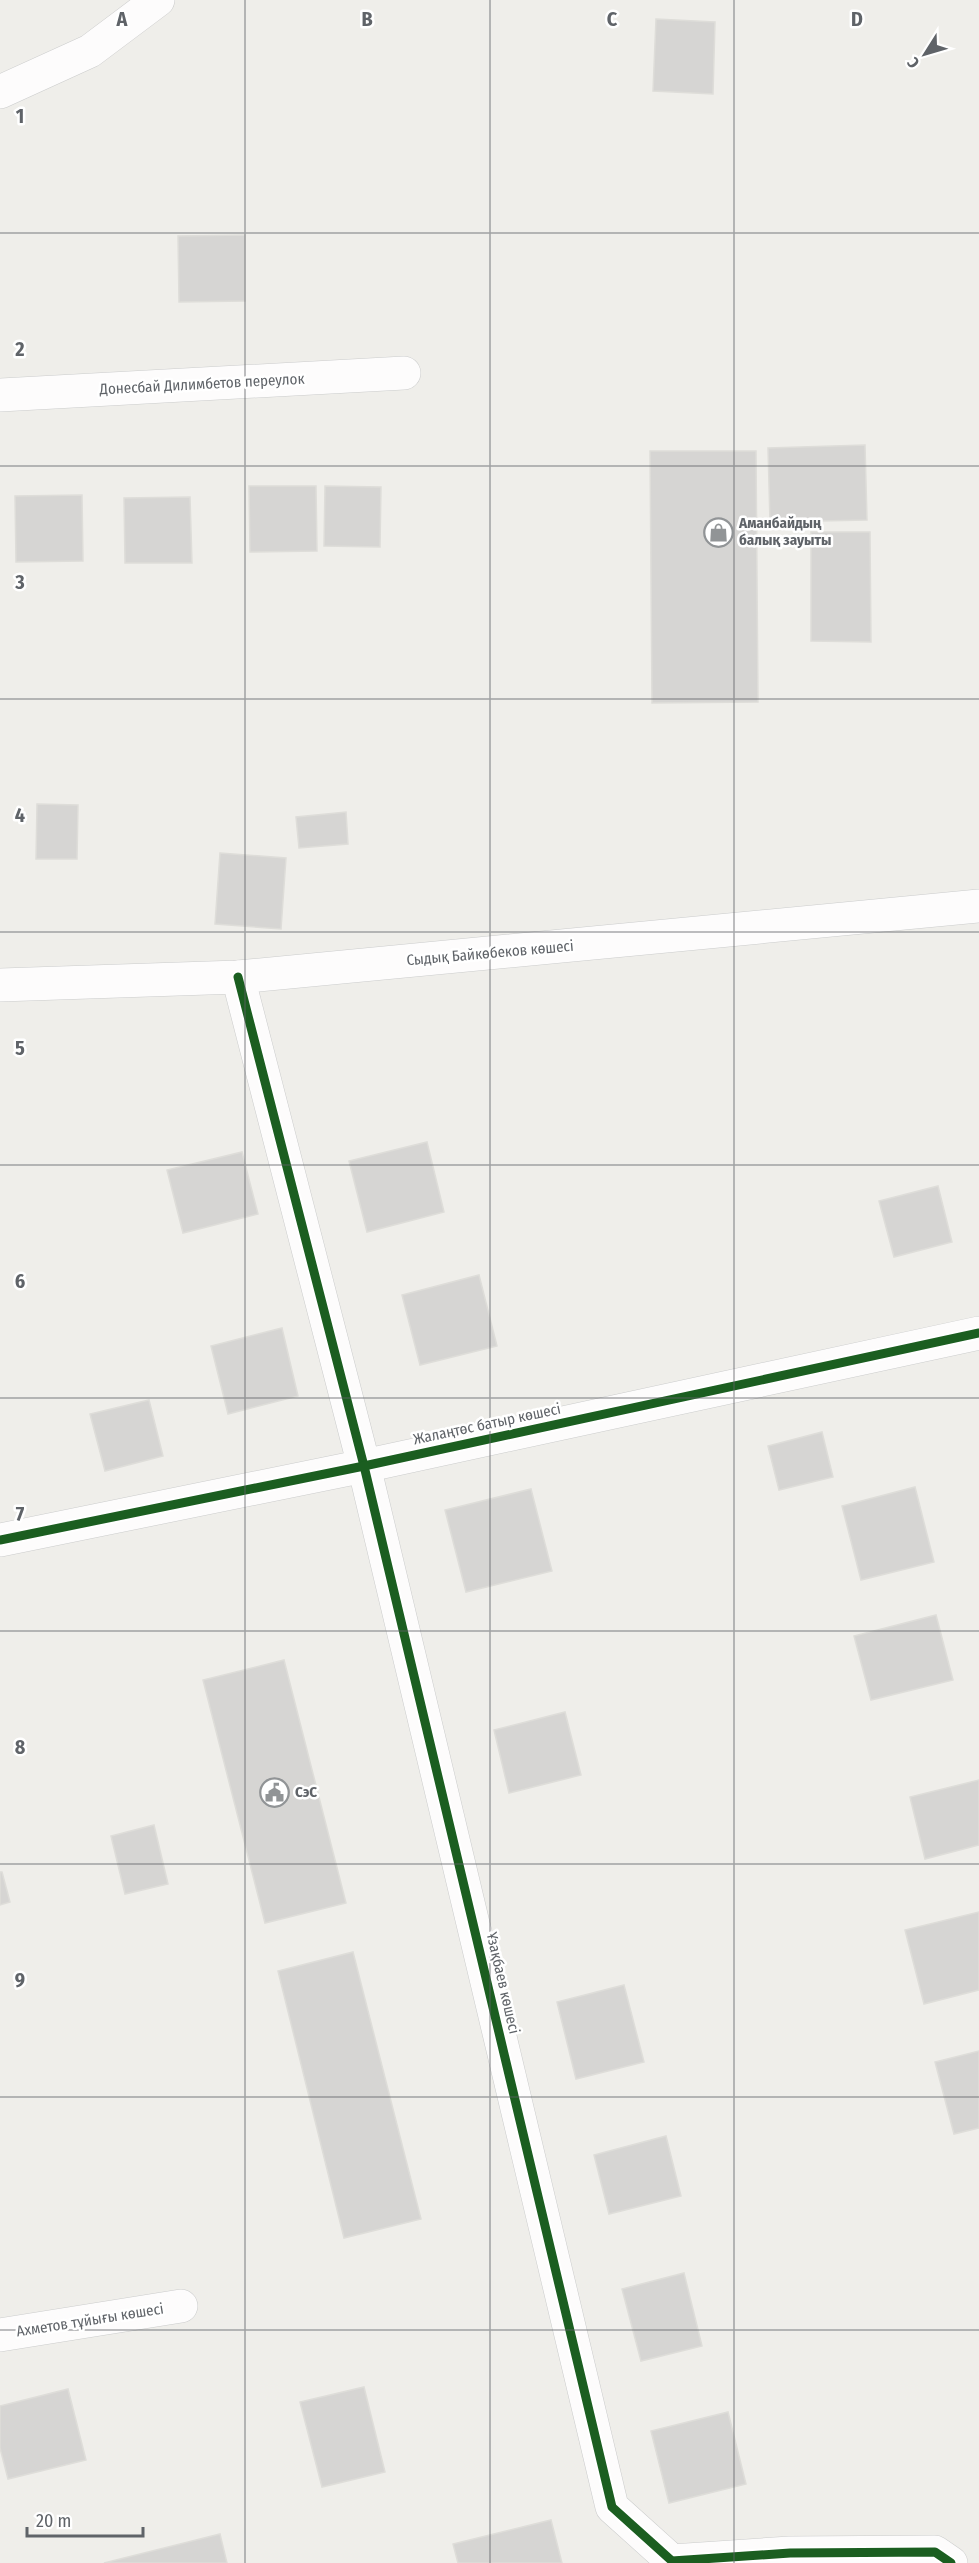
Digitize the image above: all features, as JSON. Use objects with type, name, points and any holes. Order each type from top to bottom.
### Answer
[{"type":"street","points":[[0,92],[90,51],[158,0]]},
{"type":"street","name":"Донесбай Дилимбетов переулок","points":[[0,395],[404,373]]},
{"type":"street","name":"Сыдық Байкөбеков көшесі","points":[[0,986],[238,977],[979,906]]},
{"type":"street","name":"Ұзақбаев көшесі","points":[[238,977],[364,1466],[612,2507],[672,2561],[790,2553],[935,2552],[951,2563]]},
{"type":"street","name":"Жалаңтөс батыр көшесі","points":[[0,1540],[364,1466],[979,1334]]},
{"type":"street","name":"Ахметов тұйығы көшесі","points":[[0,2335],[181,2306]]},
{"type":"building","points":[[656,19],[715,22],[713,94],[653,91]]},
{"type":"building","points":[[245,235],[245,301],[179,302],[178,236]]},
{"type":"building","points":[[865,445],[867,520],[770,522],[768,448]]},
{"type":"building","points":[[650,451],[756,451],[758,702],[652,703]]},
{"type":"building","points":[[249,486],[316,486],[317,551],[250,552]]},
{"type":"building","points":[[325,486],[381,487],[380,547],[324,546]]},
{"type":"building","points":[[82,495],[83,561],[16,562],[15,496]]},
{"type":"building","points":[[190,497],[192,563],[125,563],[124,498]]},
{"type":"building","points":[[811,532],[870,532],[871,642],[811,641]]},
{"type":"building","points":[[37,804],[78,805],[77,859],[36,859]]},
{"type":"building","points":[[346,812],[348,844],[299,848],[296,817]]},
{"type":"building","points":[[220,853],[286,858],[281,929],[215,924]]},
{"type":"building","points":[[427,1142],[444,1212],[367,1232],[349,1161]]},
{"type":"building","points":[[242,1152],[258,1214],[183,1233],[167,1170]]},
{"type":"building","points":[[938,1186],[952,1242],[894,1257],[879,1201]]},
{"type":"building","points":[[479,1275],[497,1346],[420,1365],[402,1295]]},
{"type":"building","points":[[282,1328],[298,1396],[228,1414],[211,1346]]},
{"type":"building","points":[[149,1400],[163,1456],[105,1471],[90,1414]]},
{"type":"building","points":[[822,1432],[833,1477],[779,1490],[768,1446]]},
{"type":"building","points":[[915,1487],[934,1562],[861,1580],[842,1506]]},
{"type":"building","points":[[531,1489],[552,1571],[466,1592],[445,1510]]},
{"type":"building","points":[[936,1615],[953,1680],[871,1700],[854,1636]]},
{"type":"building","name":"СэС","points":[[284,1660],[346,1903],[265,1923],[203,1680]]},
{"type":"building","points":[[565,1712],[581,1775],[509,1793],[494,1730]]},
{"type":"building","points":[[979,1780],[979,1845],[925,1859],[910,1797]]},
{"type":"building","points":[[154,1825],[168,1884],[125,1894],[111,1836]]},
{"type":"building","points":[[0,1872],[2,1872],[10,1902],[0,1905]]},
{"type":"building","points":[[979,1912],[979,1990],[924,2004],[905,1930]]},
{"type":"building","points":[[353,1952],[421,2219],[344,2238],[278,1971]]},
{"type":"building","points":[[624,1985],[644,2062],[576,2079],[557,2002]]},
{"type":"building","points":[[979,2051],[979,2128],[954,2134],[935,2062]]},
{"type":"building","points":[[666,2136],[681,2196],[609,2214],[594,2155]]},
{"type":"building","points":[[684,2273],[702,2346],[641,2361],[622,2289]]},
{"type":"building","points":[[364,2387],[385,2472],[322,2487],[300,2402]]},
{"type":"building","points":[[68,2389],[86,2460],[8,2479],[0,2448],[0,2406]]},
{"type":"building","points":[[728,2412],[746,2484],[669,2503],[651,2431]]},
{"type":"building","points":[[551,2520],[562,2563],[458,2563],[453,2544]]},
{"type":"building","points":[[220,2534],[227,2563],[104,2563]]},
{"type":"cycle path","points":[[238,977],[364,1466],[612,2507],[672,2561],[790,2553],[935,2552],[951,2563]]},
{"type":"cycle path","points":[[0,1540],[364,1466],[979,1333]]},
{"type":"place","name":"Аманбайдың балық зауыты","points":[[718,532]]},
{"type":"place","name":"СэС","points":[[274,1792]]}]
